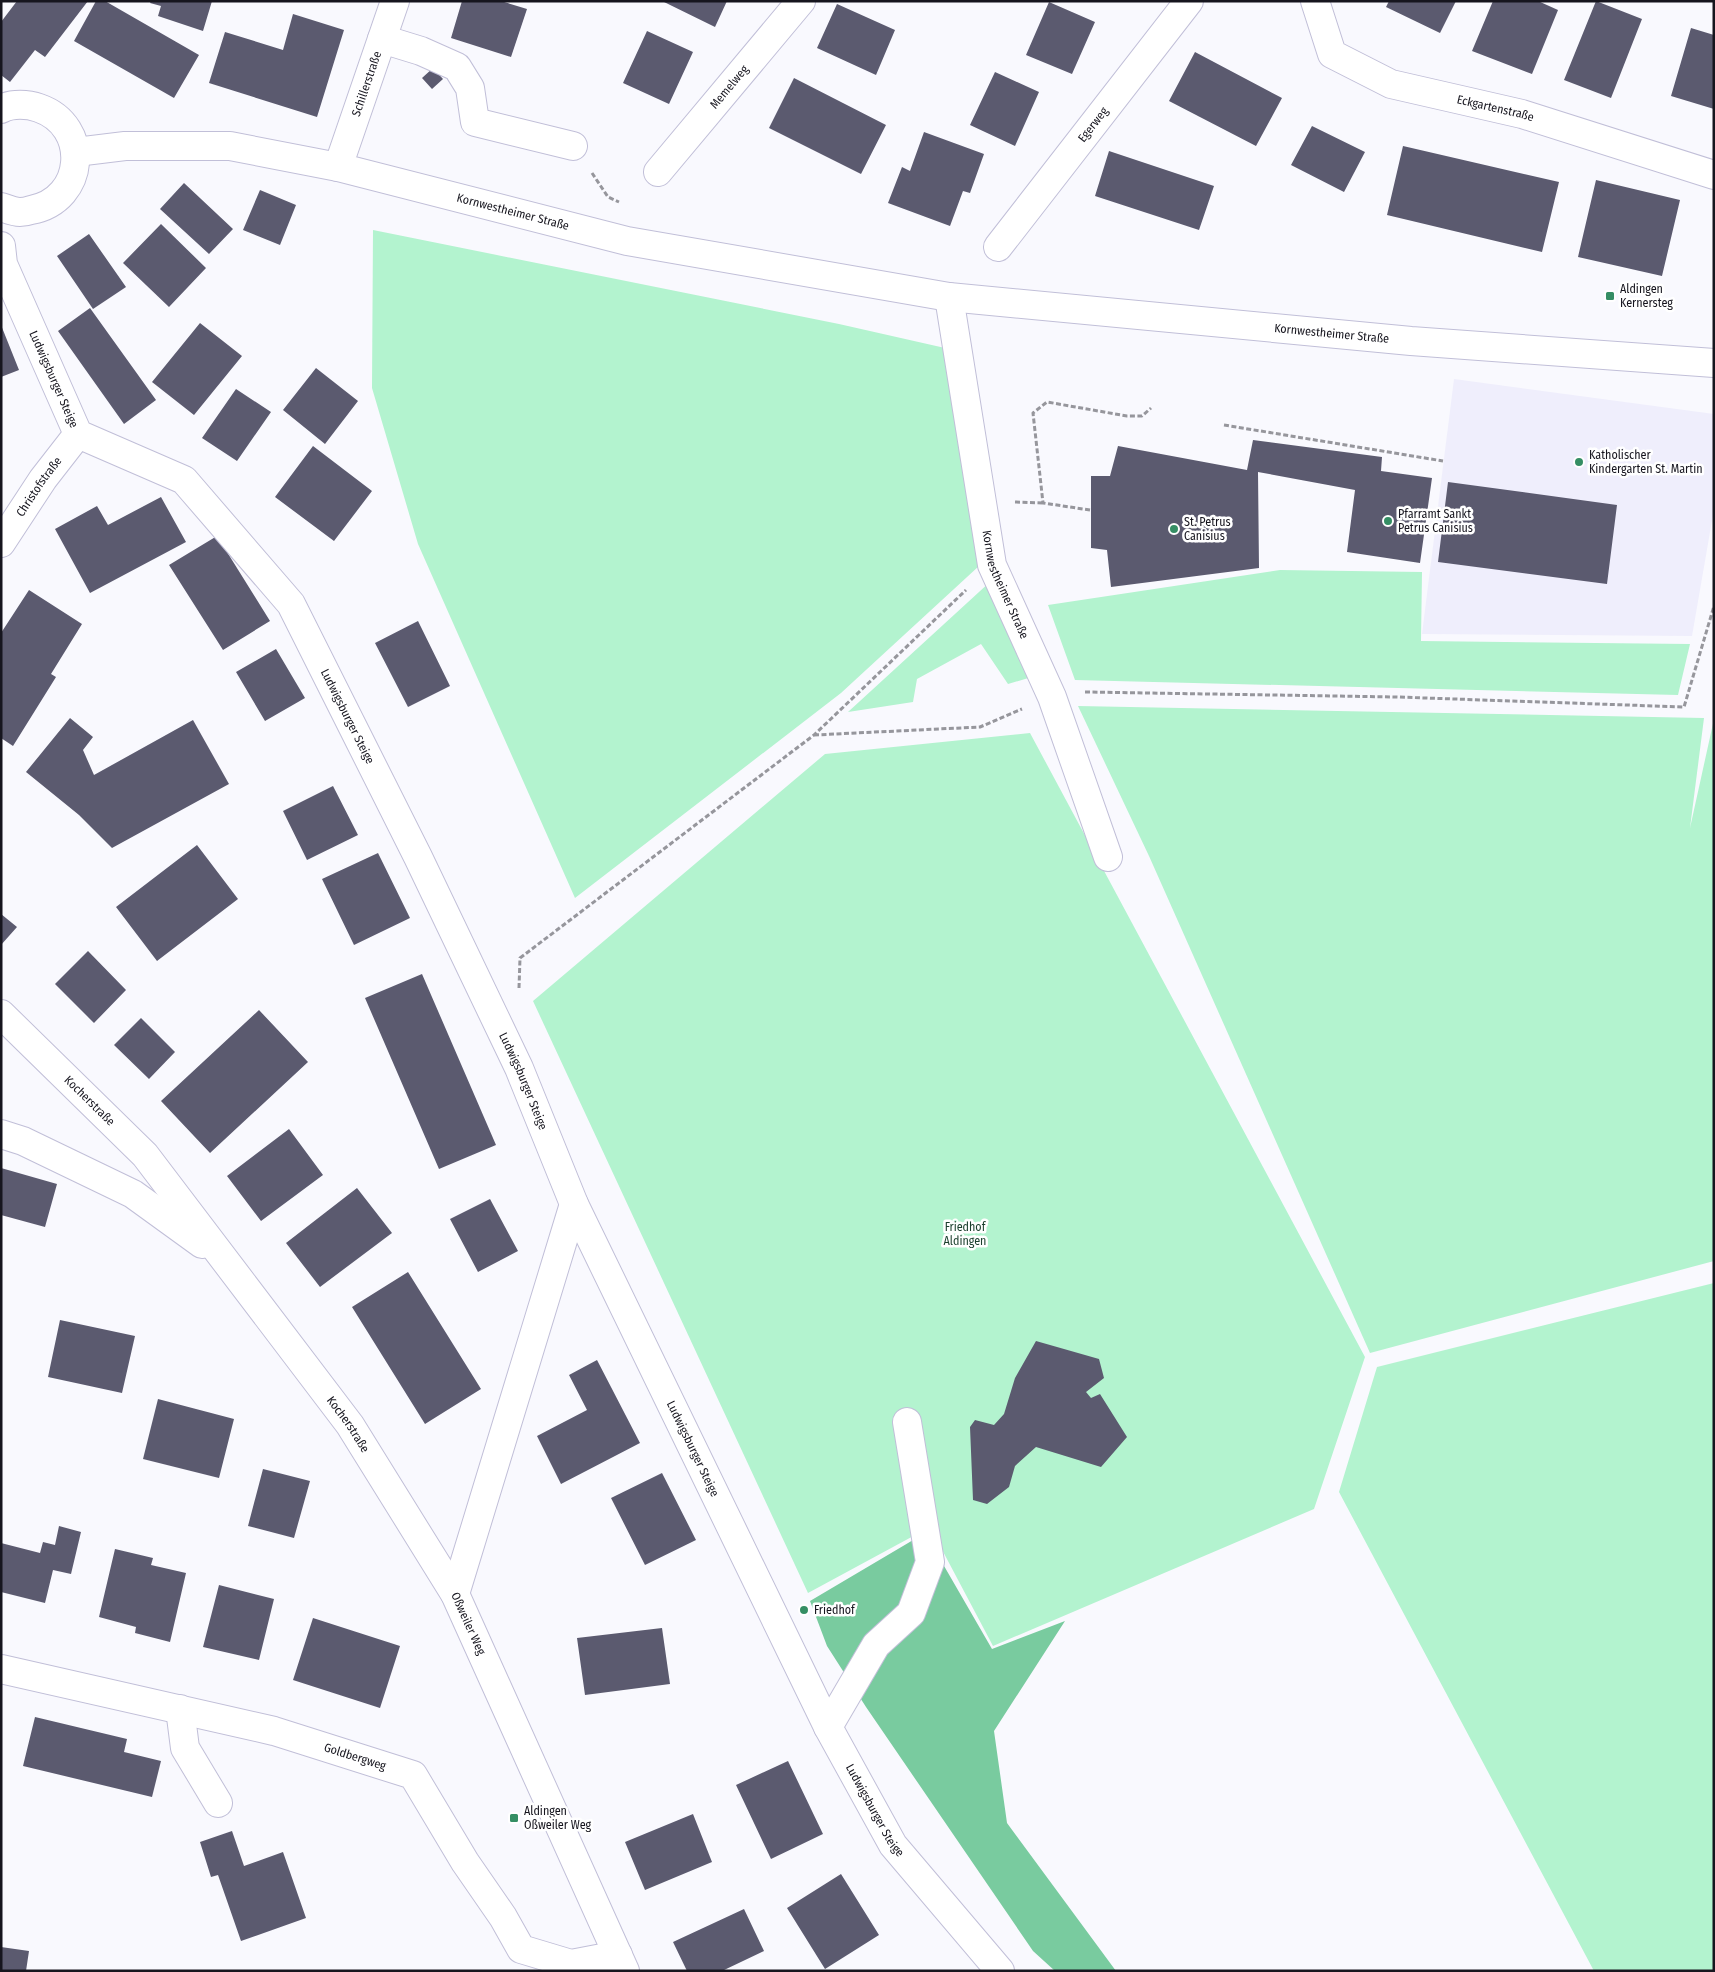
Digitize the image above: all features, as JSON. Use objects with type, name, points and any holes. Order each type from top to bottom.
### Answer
[{"type":"street","name":"Schillerstraße","points":[[338,167],[395,1]]},
{"type":"street","name":"Memelweg","points":[[658,172],[801,1]]},
{"type":"street","name":"Egerweg","points":[[998,247],[1189,1]]},
{"type":"street","name":"Eckgartenstraße","points":[[1315,1],[1332,54],[1390,84],[1522,114],[1714,175]]},
{"type":"street","points":[[382,39],[421,51],[457,67],[470,88],[475,122],[573,146]]},
{"type":"street","points":[[1,109],[28,104],[51,112],[68,129],[76,152],[74,175],[62,195],[43,208],[20,212],[1,208]]},
{"type":"street","name":"Kornwestheimer Straße","points":[[76,152],[125,146],[230,146],[338,167],[628,241],[949,298],[1411,341],[1714,363]]},
{"type":"street","name":"Ludwigsburger Steige","points":[[1,246],[3,264],[78,434],[184,480],[291,604],[414,848],[515,1060],[574,1204],[828,1727],[893,1845],[1000,1971]]},
{"type":"street","name":"Kornwestheimer Straße","points":[[949,298],[992,565],[1052,697],[1108,857]]},
{"type":"street","name":"Christofstraße","points":[[1,543],[43,479],[78,434]]},
{"type":"street","name":"Kocherstraße","points":[[1,1014],[145,1155],[350,1424],[456,1594]]},
{"type":"street","name":"Kocherstraße","points":[[1,1134],[23,1141],[133,1194],[228,1263]]},
{"type":"street","name":"Oßweiler Weg","points":[[574,1204],[456,1594],[621,1963]]},
{"type":"street","points":[[828,1727],[876,1645],[911,1613],[930,1562],[907,1422]]},
{"type":"street","name":"Goldbergweg","points":[[1,1669],[274,1730],[412,1775],[465,1862],[503,1917],[521,1949],[571,1964],[621,1963]]},
{"type":"street","points":[[180,1710],[185,1748],[218,1803]]},
{"type":"path","points":[[1090,510],[1043,503],[1033,414],[1047,402],[1126,416],[1142,416],[1151,408]]},
{"type":"path","points":[[1224,425],[1443,461]]},
{"type":"path","points":[[519,988],[520,958],[814,735],[992,565]]},
{"type":"path","points":[[814,735],[980,727],[1052,697],[1069,692],[1347,696],[1684,707],[1714,606]]},
{"type":"shaded area","name":"Katholischer Kindergarten St. Martin","points":[[1454,379],[1714,414],[1714,509],[1692,636],[1422,634]]},
{"type":"green space","points":[[373,230],[839,324],[945,348],[979,566],[841,693],[575,898],[418,544],[372,388]]},
{"type":"green space","points":[[1280,570],[1422,572],[1421,641],[1690,644],[1678,695],[1075,680],[1048,605]]},
{"type":"green space","points":[[991,581],[1035,676],[1008,684],[981,644],[917,679],[913,702],[848,712]]},
{"type":"green space","points":[[1078,706],[1704,718],[1690,828],[1714,719],[1714,1261],[1370,1353],[1149,856]]},
{"type":"green space","name":"Friedhof Aldingen","points":[[1030,733],[1365,1357],[1314,1509],[993,1646],[930,1527],[808,1593],[533,1001],[825,754]]},
{"type":"green space","points":[[1714,1283],[1714,1971],[1594,1971],[1339,1492],[1377,1367]]},
{"type":"green space","points":[[925,1533],[992,1649],[1065,1621],[994,1731],[1007,1823],[1116,1971],[1055,1971],[1033,1951],[866,1707],[827,1646],[810,1601]]},
{"type":"building","points":[[17,1],[88,1],[45,57],[35,50],[10,82],[1,75],[1,22]]},
{"type":"building","points":[[96,1],[105,1],[199,55],[174,98],[74,41]]},
{"type":"building","points":[[151,1],[212,1],[203,31],[158,16],[161,6],[150,3]]},
{"type":"building","points":[[462,1],[501,1],[527,9],[511,57],[451,38]]},
{"type":"building","points":[[662,1],[727,1],[715,27]]},
{"type":"building","points":[[1389,1],[1456,1],[1440,33],[1386,7]]},
{"type":"building","points":[[1493,1],[1538,1],[1558,10],[1532,74],[1472,51]]},
{"type":"building","points":[[1596,1],[1642,19],[1611,98],[1564,80]]},
{"type":"building","points":[[1049,2],[1095,22],[1072,74],[1026,55]]},
{"type":"building","points":[[837,4],[895,30],[876,75],[817,48]]},
{"type":"building","points":[[293,14],[344,30],[317,117],[209,83],[225,32],[283,50]]},
{"type":"building","points":[[1691,28],[1714,35],[1714,109],[1671,96]]},
{"type":"building","points":[[647,31],[693,52],[669,104],[623,83]]},
{"type":"building","points":[[1195,52],[1282,98],[1256,146],[1169,101]]},
{"type":"building","points":[[433,68],[443,79],[432,89],[422,78]]},
{"type":"building","points":[[995,72],[1039,92],[1015,146],[970,125]]},
{"type":"building","points":[[794,78],[886,125],[861,174],[769,128]]},
{"type":"building","points":[[1312,126],[1365,152],[1344,192],[1291,165]]},
{"type":"building","points":[[924,132],[984,154],[970,193],[963,191],[950,226],[888,203],[902,167],[910,171]]},
{"type":"building","points":[[1403,146],[1559,182],[1542,252],[1387,215]]},
{"type":"building","points":[[1109,151],[1214,186],[1199,230],[1095,196]]},
{"type":"building","points":[[1596,180],[1680,200],[1662,276],[1578,257]]},
{"type":"building","points":[[184,183],[233,229],[209,254],[160,209]]},
{"type":"building","points":[[260,190],[296,205],[280,245],[243,230]]},
{"type":"building","points":[[161,224],[206,268],[169,307],[123,263]]},
{"type":"building","points":[[89,234],[126,287],[93,309],[57,256]]},
{"type":"building","points":[[90,308],[156,400],[124,424],[58,331]]},
{"type":"building","points":[[200,323],[242,356],[194,415],[152,382]]},
{"type":"building","points":[[1,325],[19,370],[1,377]]},
{"type":"building","points":[[316,368],[358,401],[325,444],[283,410]]},
{"type":"building","points":[[236,389],[271,412],[237,461],[202,438]]},
{"type":"building","name":"St. Petrus Canisius","points":[[1253,440],[1382,457],[1381,471],[1432,478],[1420,563],[1347,552],[1355,490],[1258,472],[1259,568],[1111,587],[1107,550],[1091,548],[1091,476],[1110,476],[1118,446],[1247,470]]},
{"type":"building","points":[[313,446],[372,491],[334,541],[275,497]]},
{"type":"building","points":[[1448,482],[1617,505],[1607,584],[1438,562]]},
{"type":"building","points":[[161,497],[186,542],[90,593],[55,529],[97,506],[108,525]]},
{"type":"building","points":[[217,536],[270,621],[223,650],[169,565]]},
{"type":"building","points":[[29,590],[82,624],[51,674],[56,677],[13,746],[1,738],[1,633]]},
{"type":"building","points":[[418,621],[450,686],[408,707],[375,643]]},
{"type":"building","points":[[276,649],[305,698],[265,721],[236,672]]},
{"type":"building","points":[[70,718],[93,737],[83,750],[94,775],[193,720],[229,784],[112,848],[79,815],[26,772]]},
{"type":"building","points":[[333,786],[358,835],[307,860],[283,811]]},
{"type":"building","points":[[197,845],[238,899],[157,961],[116,907]]},
{"type":"building","points":[[378,853],[410,918],[354,945],[322,879]]},
{"type":"building","points":[[1,914],[17,927],[1,945]]},
{"type":"building","points":[[88,951],[126,990],[94,1023],[55,984]]},
{"type":"building","points":[[422,974],[496,1145],[439,1169],[365,998]]},
{"type":"building","points":[[259,1010],[308,1062],[210,1153],[161,1101]]},
{"type":"building","points":[[141,1018],[175,1052],[149,1079],[114,1045]]},
{"type":"building","points":[[289,1129],[323,1175],[261,1221],[227,1176]]},
{"type":"building","points":[[1,1168],[57,1184],[45,1227],[1,1215]]},
{"type":"building","points":[[357,1188],[392,1233],[320,1287],[286,1243]]},
{"type":"building","points":[[490,1199],[518,1251],[478,1272],[450,1219]]},
{"type":"building","points":[[408,1272],[481,1389],[425,1424],[352,1307]]},
{"type":"building","points":[[60,1320],[135,1336],[122,1393],[48,1377]]},
{"type":"building","points":[[1036,1341],[1099,1359],[1104,1378],[1086,1392],[1091,1398],[1100,1394],[1127,1437],[1101,1467],[1036,1447],[1015,1466],[1009,1487],[987,1504],[973,1500],[970,1427],[975,1420],[994,1425],[1004,1414],[1015,1378]]},
{"type":"building","points":[[597,1360],[640,1443],[561,1484],[537,1436],[587,1410],[569,1375]]},
{"type":"building","points":[[158,1399],[234,1419],[219,1478],[143,1459]]},
{"type":"building","points":[[263,1469],[310,1481],[294,1538],[248,1526]]},
{"type":"building","points":[[662,1473],[696,1540],[645,1565],[611,1498]]},
{"type":"building","points":[[59,1526],[81,1532],[71,1574],[53,1570],[45,1603],[1,1592],[1,1543],[40,1553],[43,1542],[55,1545]]},
{"type":"building","points":[[115,1549],[153,1558],[151,1565],[186,1573],[170,1642],[135,1633],[136,1627],[99,1617]]},
{"type":"building","points":[[219,1585],[274,1599],[259,1660],[203,1647]]},
{"type":"building","points":[[313,1618],[400,1646],[380,1708],[293,1680]]},
{"type":"building","points":[[662,1628],[670,1684],[585,1695],[577,1638]]},
{"type":"building","points":[[35,1717],[127,1739],[124,1752],[161,1761],[152,1797],[23,1766]]},
{"type":"building","points":[[788,1761],[823,1834],[771,1859],[736,1785]]},
{"type":"building","points":[[693,1814],[712,1862],[645,1890],[625,1842]]},
{"type":"building","points":[[232,1831],[244,1866],[283,1852],[306,1918],[241,1941],[218,1875],[211,1877],[200,1842]]},
{"type":"building","points":[[841,1874],[879,1935],[825,1969],[787,1908]]},
{"type":"building","points":[[744,1909],[764,1951],[722,1971],[687,1971],[673,1942]]},
{"type":"building","points":[[1,1947],[29,1951],[26,1971],[1,1971]]},
{"type":"place","name":"Aldingen Kernersteg","points":[[1610,296]]},
{"type":"place","name":"Katholischer Kindergarten St. Martin","points":[[1579,462]]},
{"type":"place","name":"Pfarramt Sankt Petrus Canisius","points":[[1388,521]]},
{"type":"place","name":"St. Petrus Canisius","points":[[1174,529]]},
{"type":"place","name":"Friedhof","points":[[804,1610]]},
{"type":"place","name":"Aldingen Oßweiler Weg","points":[[514,1818]]}]
